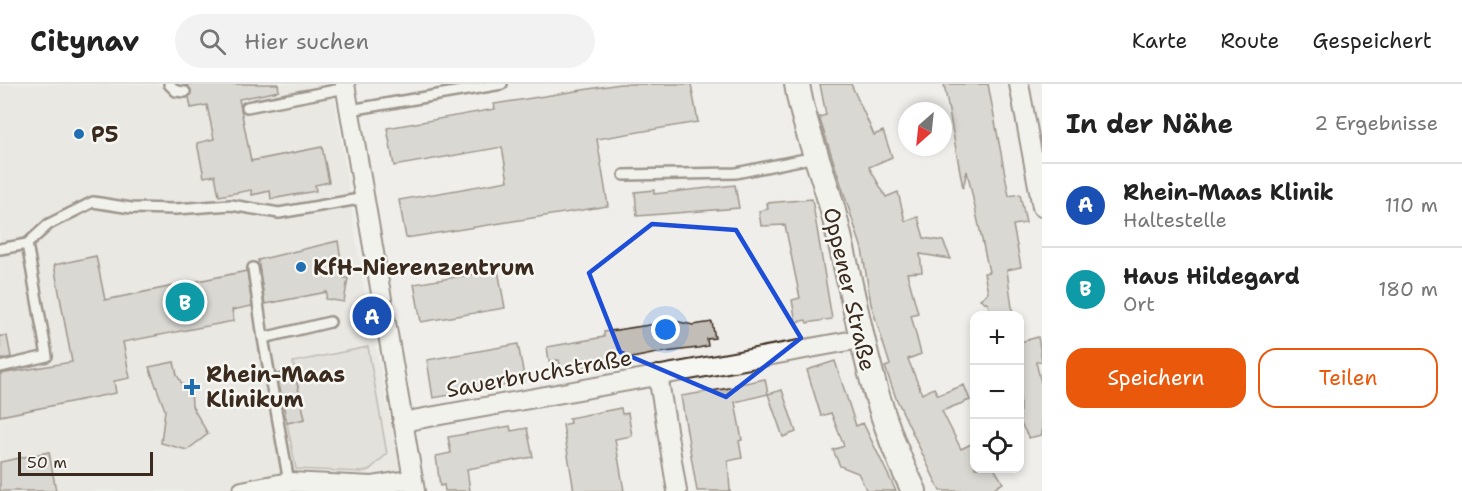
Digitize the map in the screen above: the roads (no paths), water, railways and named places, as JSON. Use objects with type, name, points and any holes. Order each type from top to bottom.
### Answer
[{"type":"street","name":"Oppener Straße","points":[[796,84],[815,157],[832,208],[860,339],[878,406],[914,491]]},
{"type":"street","points":[[1019,84],[1042,207]]},
{"type":"street","points":[[242,491],[289,482],[372,486],[414,485],[346,86]]},
{"type":"street","name":"Sauerbruchstraße","points":[[402,422],[860,339]]},
{"type":"street","points":[[658,375],[677,491]]},
{"type":"lane","points":[[169,84],[176,91],[185,92]]},
{"type":"lane","points":[[350,110],[502,84]]},
{"type":"lane","points":[[247,107],[346,86]]},
{"type":"lane","points":[[624,175],[736,173],[815,157]]},
{"type":"lane","points":[[0,249],[27,244],[49,224],[93,202],[131,208],[165,209],[231,205],[279,213],[365,198]]},
{"type":"lane","points":[[0,367],[47,356],[27,244]]},
{"type":"lane","points":[[253,268],[289,482]]},
{"type":"lane","points":[[263,338],[330,322]]},
{"type":"place","name":"P5","points":[[79,134]]},
{"type":"place","name":"KfH-Nierenzentrum","points":[[301,267]]},
{"type":"place","name":"Haus Hildegard","points":[[185,302]]},
{"type":"place","name":"Rhein-Maas Klinik","points":[[372,316]]},
{"type":"place","name":"Rhein-Maas Klinikum","points":[[192,387]]}]
